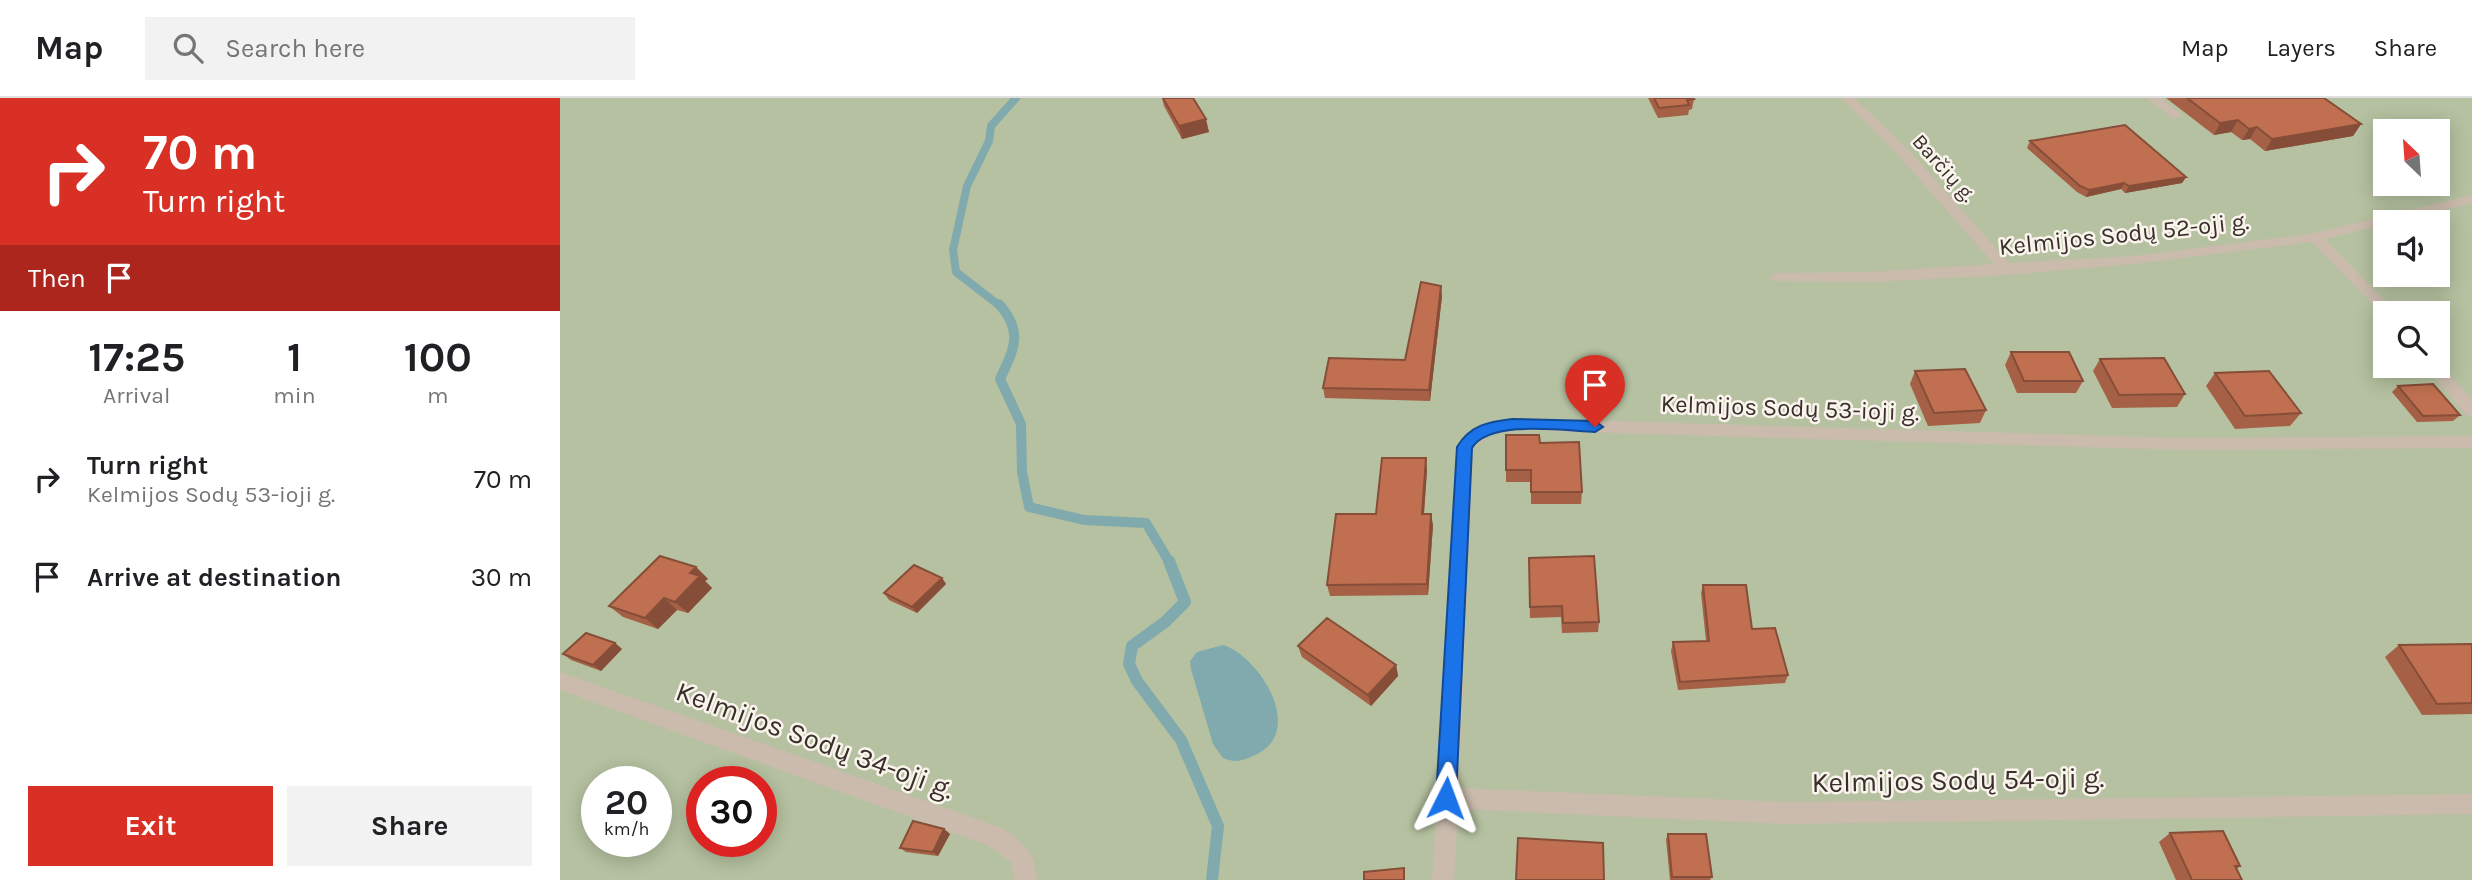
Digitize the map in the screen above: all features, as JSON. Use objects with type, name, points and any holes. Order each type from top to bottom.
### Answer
[{"type":"street","name":"Barčių g.","points":[[1847,98],[1902,151],[2007,270]]},
{"type":"street","points":[[2153,98],[2176,116]]},
{"type":"street","name":"Kelmijos Sodų 52-oji g.","points":[[1776,278],[1871,277],[2133,260],[2315,237],[2472,199]]},
{"type":"street","points":[[2315,237],[2377,301]]},
{"type":"street","points":[[2443,378],[2472,411]]},
{"type":"street","name":"Kelmijos Sodų 53-ioji g.","points":[[1443,880],[1465,447],[1471,436],[1488,428],[1512,424],[2183,444],[2472,442]]},
{"type":"street","name":"Kelmijos Sodų 34-oji g.","points":[[560,681],[994,836],[1017,850],[1026,866],[1026,880]]},
{"type":"street","name":"Kelmijos Sodų 54-oji g.","points":[[1446,798],[1787,813],[2472,804]]},
{"type":"green space","points":[[560,98],[2472,98],[2472,880],[560,880]]},
{"type":"water","points":[[1223,645],[1237,652],[1263,679],[1277,714],[1277,731],[1269,745],[1253,756],[1238,761],[1223,758],[1213,744],[1191,669],[1190,661],[1197,652]]},
{"type":"building","points":[[1163,98],[1193,98],[1206,119],[1179,126]]},
{"type":"building","points":[[1654,98],[1694,99],[1687,100],[1689,105],[1659,108]]},
{"type":"building","points":[[2187,98],[2324,98],[2361,124],[2272,139],[2257,127],[2249,129],[2238,120],[2220,123]]},
{"type":"building","points":[[2125,125],[2186,177],[2129,186],[2124,183],[2089,190],[2080,186],[2030,141]]},
{"type":"building","points":[[1421,282],[1441,286],[1429,390],[1323,388],[1329,358],[1405,360]]},
{"type":"building","points":[[2011,352],[2069,352],[2083,381],[2024,381]]},
{"type":"building","points":[[2164,358],[2185,394],[2119,395],[2100,359]]},
{"type":"building","points":[[1965,369],[1986,410],[1934,413],[1915,371]]},
{"type":"building","points":[[2269,371],[2301,413],[2245,416],[2215,373]]},
{"type":"building","points":[[2433,384],[2460,415],[2423,416],[2398,386]]},
{"type":"building","points":[[1506,435],[1539,435],[1540,443],[1579,442],[1582,492],[1531,492],[1531,470],[1506,470]]},
{"type":"building","points":[[1382,458],[1426,458],[1422,514],[1431,514],[1427,584],[1327,585],[1336,514],[1376,514]]},
{"type":"building","points":[[660,556],[696,567],[690,573],[700,576],[675,602],[664,598],[645,618],[609,606]]},
{"type":"building","points":[[1594,556],[1599,622],[1563,623],[1562,606],[1530,607],[1529,558]]},
{"type":"building","points":[[914,565],[942,578],[912,607],[884,593]]},
{"type":"building","points":[[1703,585],[1746,585],[1752,629],[1775,628],[1788,675],[1680,682],[1673,642],[1709,641]]},
{"type":"building","points":[[1327,618],[1396,665],[1368,695],[1298,646]]},
{"type":"building","points":[[586,633],[615,643],[593,665],[563,654]]},
{"type":"building","points":[[2472,644],[2472,703],[2437,704],[2399,645]]},
{"type":"building","points":[[913,821],[944,829],[933,852],[900,848]]},
{"type":"building","points":[[2223,831],[2240,866],[2235,866],[2242,880],[2192,880],[2170,833]]},
{"type":"building","points":[[1668,834],[1706,834],[1712,877],[1672,877]]},
{"type":"building","points":[[1518,838],[1603,843],[1604,880],[1516,880]]},
{"type":"building","points":[[1404,868],[1404,880],[1364,880],[1364,872]]},
{"type":"waterway","points":[[1000,306],[956,272],[953,250],[967,186],[989,141],[991,126],[1016,98]]},
{"type":"waterway","points":[[999,304],[1012,323],[1014,332],[1012,349],[1000,379],[1021,424],[1022,472],[1029,507],[1084,520],[1146,523],[1169,562]]},
{"type":"waterway","points":[[1169,562],[1185,602],[1165,622],[1132,646],[1129,664],[1137,681],[1181,740],[1218,826],[1212,880]]},
{"type":"route","points":[[1446,798],[1465,447],[1471,436],[1488,428],[1512,424],[1595,427]]}]
